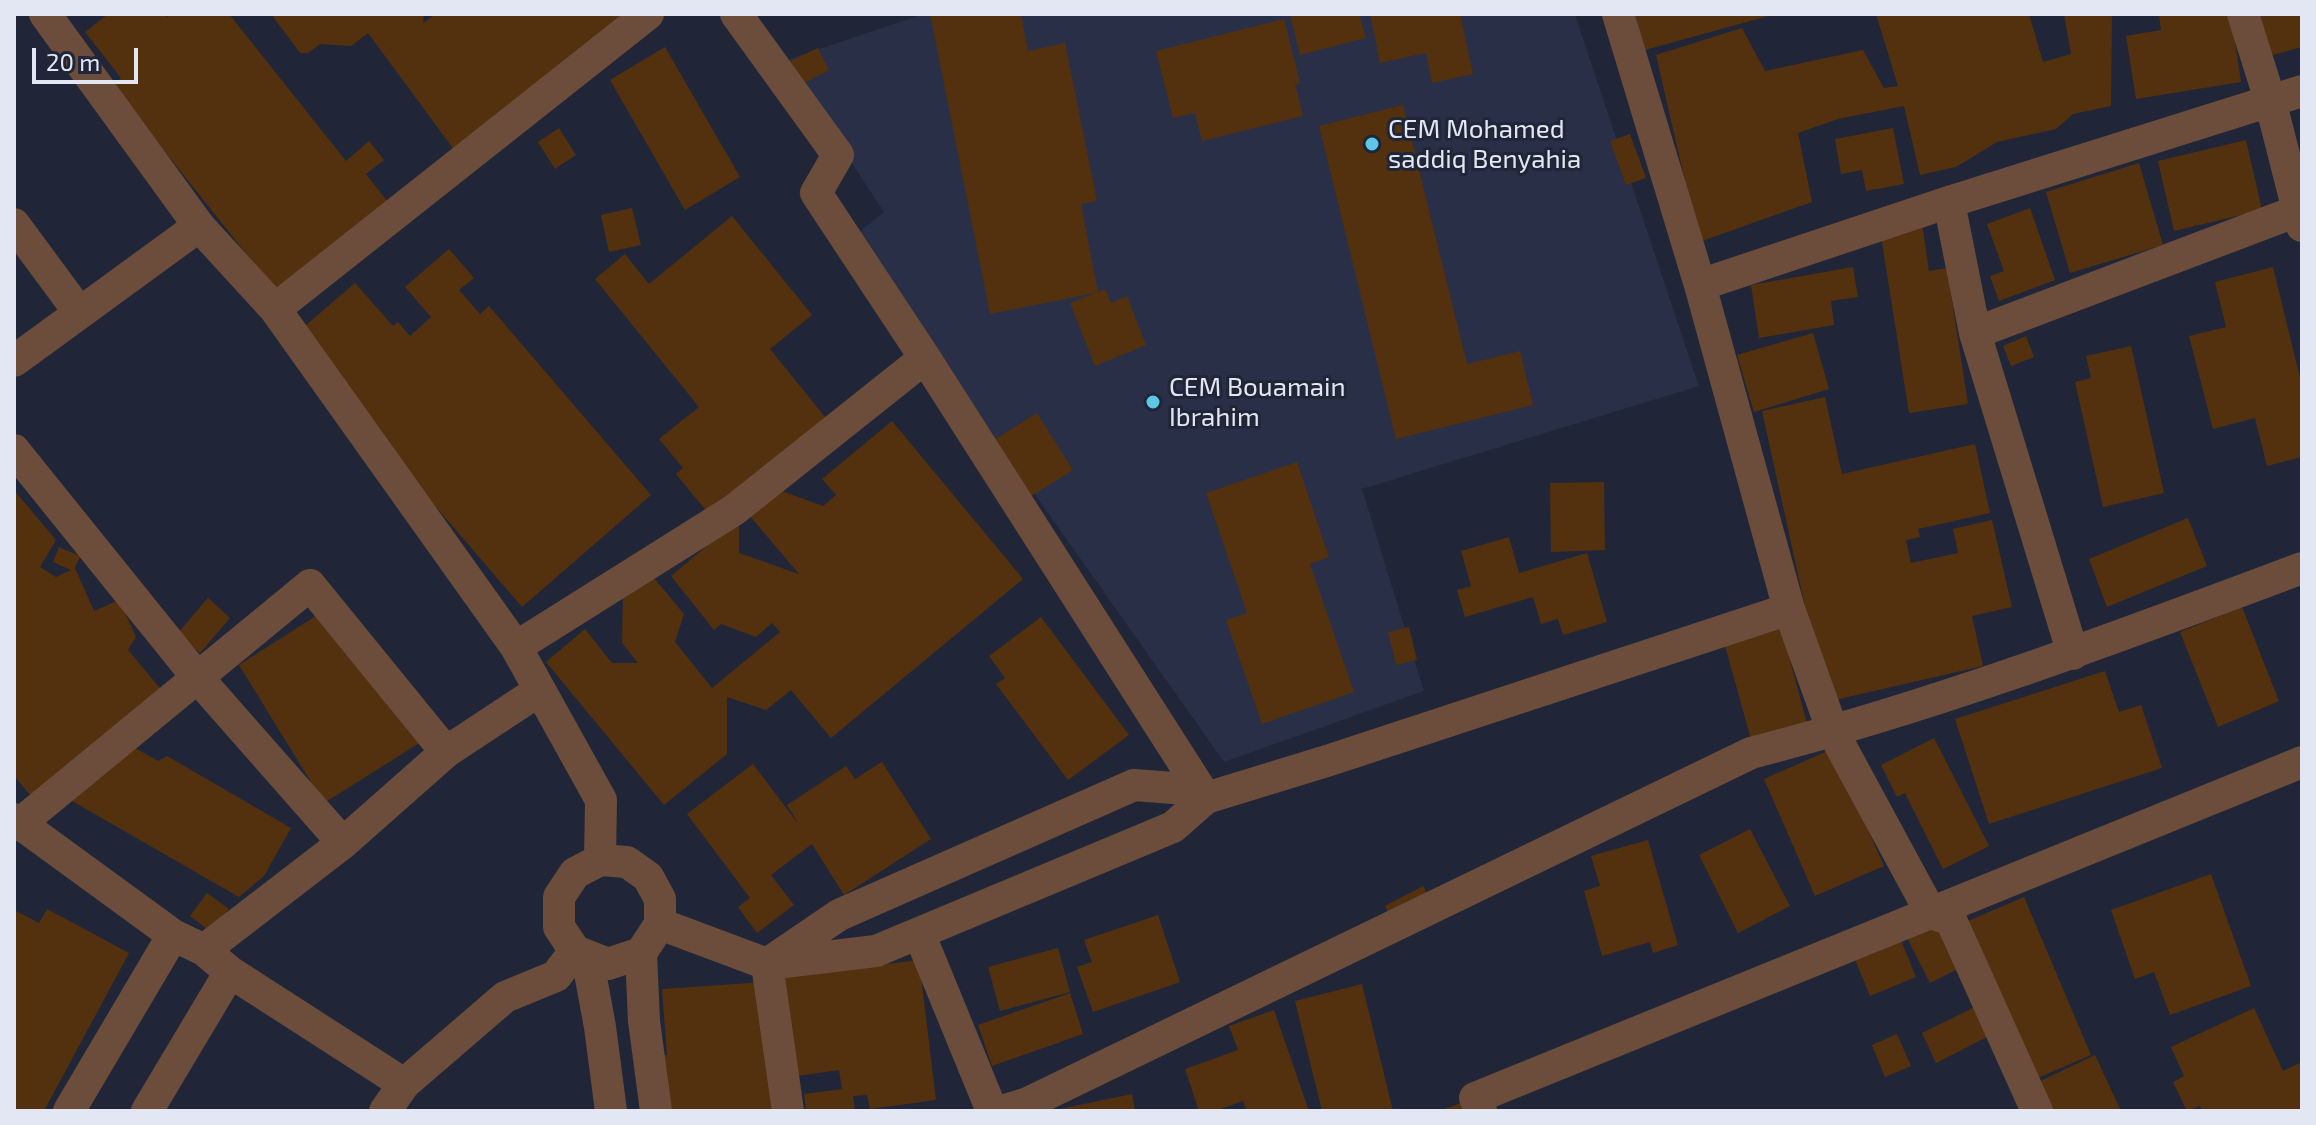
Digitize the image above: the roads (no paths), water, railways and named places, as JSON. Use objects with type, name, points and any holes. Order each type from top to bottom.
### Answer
[{"type":"street","points":[[45,14],[199,226],[275,309],[516,647],[601,800],[600,860]]},
{"type":"street","points":[[275,309],[648,14]]},
{"type":"street","points":[[736,14],[838,155],[816,193],[1203,794]]},
{"type":"street","points":[[1618,14],[1700,285],[1789,609],[1833,732],[1931,913],[1951,920],[2037,1111]]},
{"type":"street","points":[[1975,333],[2299,218],[2270,100],[2243,14]]},
{"type":"street","points":[[1700,285],[1949,202],[2302,91]]},
{"type":"street","points":[[1949,202],[1975,333],[2073,654]]},
{"type":"street","points":[[14,224],[79,312]]},
{"type":"street","points":[[14,361],[199,226]]},
{"type":"street","points":[[516,647],[734,510],[925,358]]},
{"type":"street","points":[[14,450],[197,677],[343,843]]},
{"type":"street","points":[[1002,1111],[1028,1103],[1751,753],[1833,732],[2073,654],[2302,568]]},
{"type":"street","points":[[404,1084],[230,972],[204,950],[173,935],[16,822],[310,585],[446,752]]},
{"type":"street","points":[[767,964],[839,915],[1134,785],[1203,794],[1330,760],[1789,609]]},
{"type":"street","points":[[204,950],[343,843],[446,752],[540,690]]},
{"type":"street","points":[[1481,1111],[1475,1098],[2302,762]]},
{"type":"street","points":[[660,924],[767,964],[876,951],[1173,827],[1203,794]]},
{"type":"street","points":[[611,1111],[600,1027],[581,954],[559,927],[559,897],[575,873],[600,860],[627,862],[648,877],[660,899],[660,924],[641,953],[644,1021],[656,1111]]},
{"type":"street","points":[[919,933],[992,1111]]},
{"type":"street","points":[[69,1111],[173,935]]},
{"type":"street","points":[[581,954],[608,964],[641,953]]},
{"type":"street","points":[[385,1111],[404,1084],[505,997],[556,976],[581,954]]},
{"type":"street","points":[[767,964],[788,1111]]},
{"type":"street","points":[[147,1111],[230,972]]},
{"type":"place","name":"CEM Mohamed saddiq Benyahia","points":[[1372,144]]},
{"type":"place","name":"CEM Bouamain Ibrahim","points":[[1153,402]]}]
